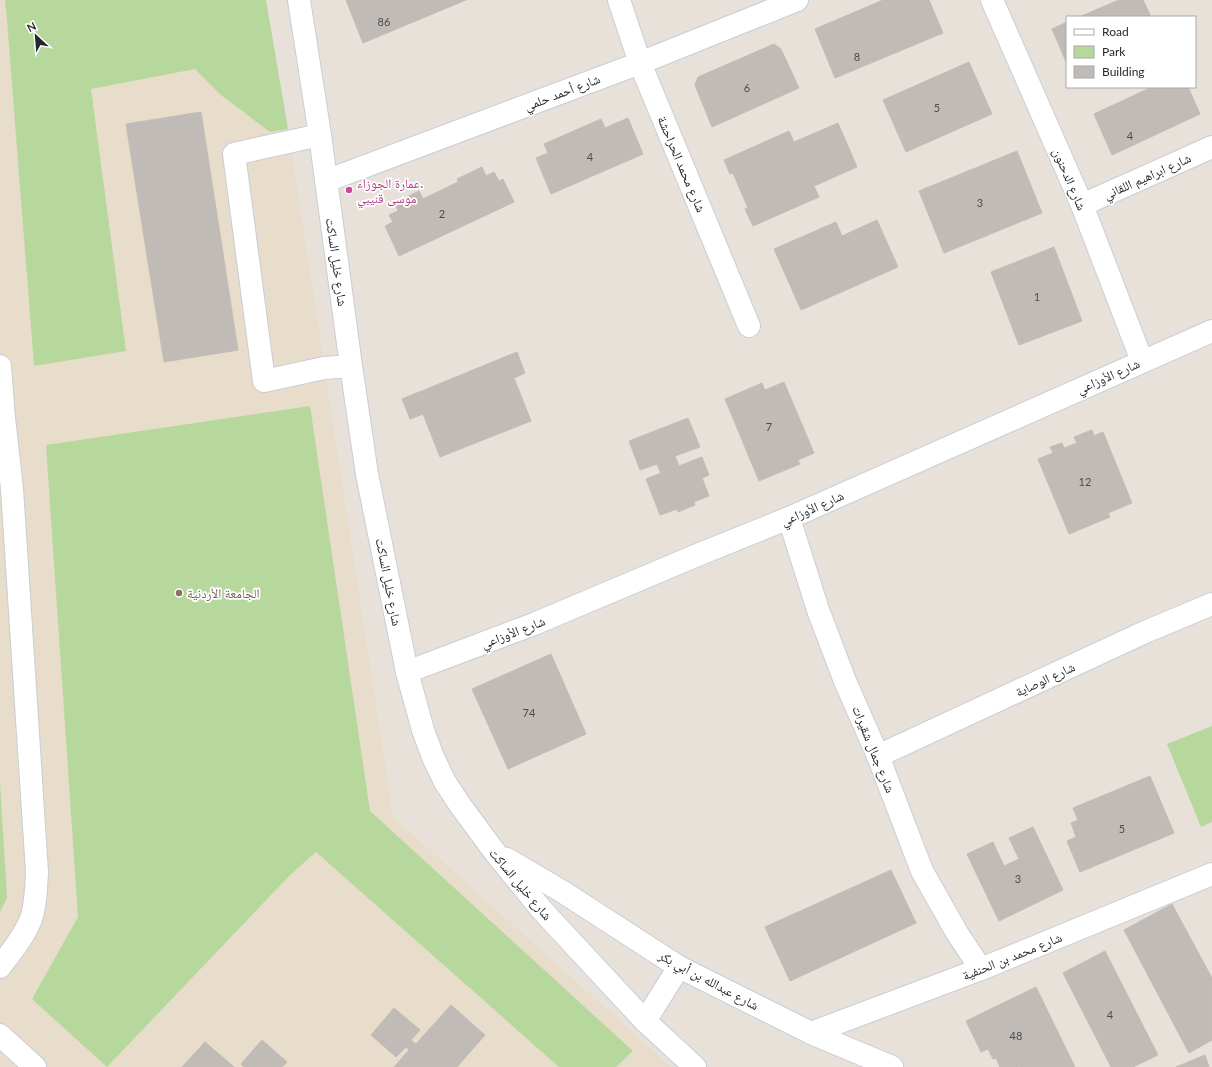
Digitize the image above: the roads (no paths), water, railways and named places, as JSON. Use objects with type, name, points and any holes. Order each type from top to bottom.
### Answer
[{"type":"street","name":"شارع خليل الساكت","points":[[299,0],[320,135],[367,474],[407,672],[423,730],[433,757],[445,782],[494,851],[564,934],[645,1021],[689,1065]]},
{"type":"street","name":"شارع محمد الحراحشة","points":[[619,0],[640,63],[750,326]]},
{"type":"street","name":"شارع أحمد حلمي","points":[[326,181],[640,63],[797,0]]},
{"type":"street","name":"شارع الدحنون","points":[[992,0],[1082,204],[1142,361]]},
{"type":"street","points":[[320,135],[234,154],[264,381],[324,368],[351,366]]},
{"type":"street","name":"شارع ابراهيم اللقاني","points":[[1082,204],[1212,147]]},
{"type":"street","name":"شارع الأوزاعي","points":[[407,672],[534,624],[789,518],[1212,331]]},
{"type":"street","points":[[0,366],[12,489],[37,872],[36,893],[31,919],[24,934],[0,967]]},
{"type":"street","name":"شارع جمال شقيرات","points":[[789,518],[818,610],[845,681],[878,756],[922,871],[957,933],[981,969]]},
{"type":"street","name":"شارع الوصاية","points":[[878,756],[1144,632],[1212,604]]},
{"type":"street","name":"شارع عبدالله بن أبي بكر","points":[[494,851],[564,892],[679,967],[811,1033],[892,1067]]},
{"type":"street","name":"شارع محمد بن الحنفية","points":[[811,1033],[981,969],[1212,874]]},
{"type":"street","points":[[645,1021],[679,967]]},
{"type":"street","points":[[0,1036],[36,1067]]},
{"type":"place","name":"عمارة الجوزاء. موسى قنيبي","points":[[349,190]]},
{"type":"place","name":"الجامعة الأردنية","points":[[179,593]]}]
